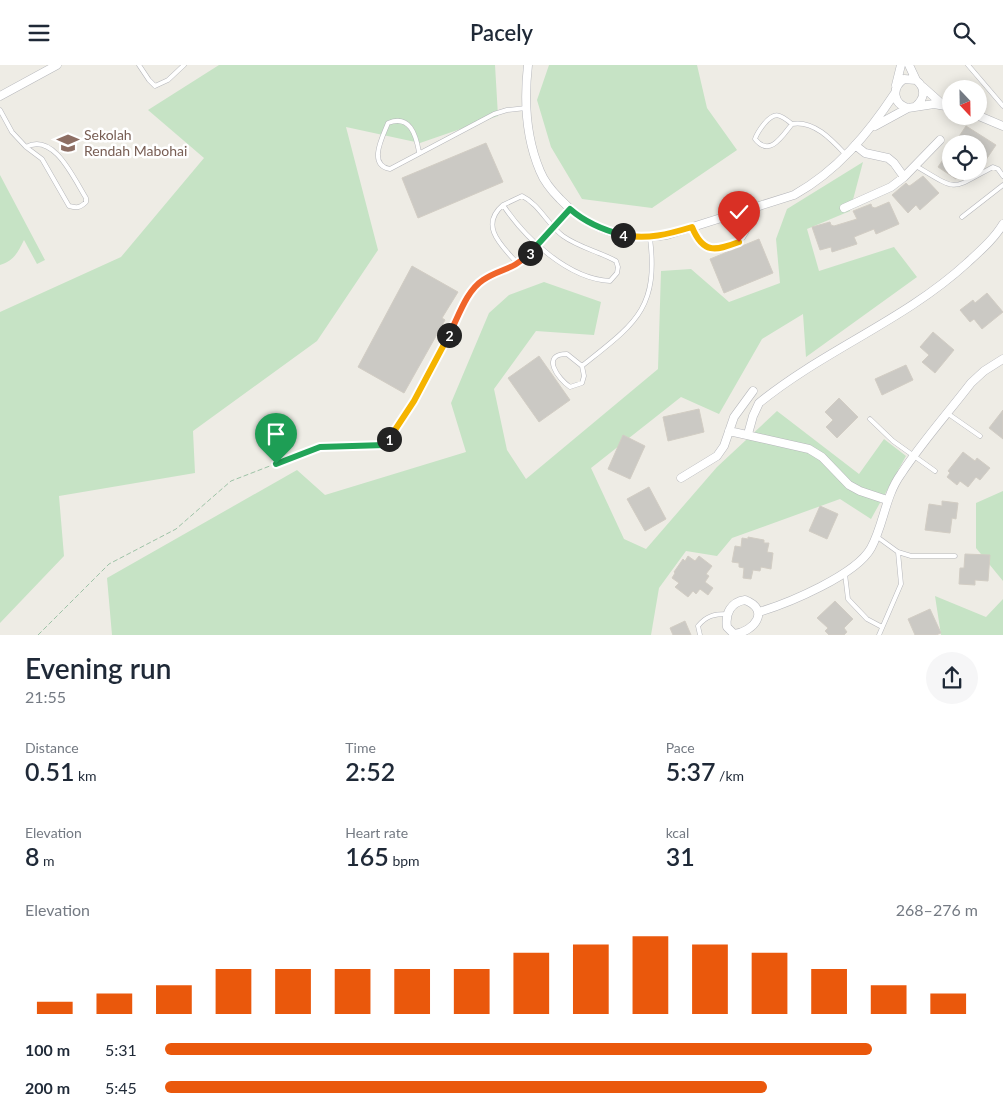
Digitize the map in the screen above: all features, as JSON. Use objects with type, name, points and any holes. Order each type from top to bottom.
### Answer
[{"type":"street","points":[[0,95],[43,69],[57,65]]},
{"type":"street","points":[[528,65],[526,108],[528,125],[540,172],[553,192],[583,220],[602,230],[626,236],[650,238],[667,235],[794,195],[813,184],[846,155],[872,128],[885,119],[922,101],[924,94],[922,87]]},
{"type":"street","points":[[901,65],[895,90],[898,103],[912,107],[942,104]]},
{"type":"street","points":[[909,65],[916,80],[942,104]]},
{"type":"street","points":[[872,128],[895,90],[904,79],[916,80]]},
{"type":"street","points":[[988,120],[1003,126]]},
{"type":"street","points":[[844,208],[878,194],[904,177],[940,140]]},
{"type":"street","points":[[855,145],[865,153],[888,158],[904,177]]},
{"type":"street","points":[[748,434],[759,403],[829,355],[931,293],[985,246],[1003,224]]},
{"type":"street","points":[[760,612],[753,603],[745,600],[737,601],[731,605],[727,627],[733,635],[747,630],[755,623],[760,612],[800,597],[845,572],[862,560],[876,537],[887,500],[900,474],[971,383],[984,371],[1003,359]]},
{"type":"street","points":[[681,478],[716,456],[724,446],[737,412],[753,391]]},
{"type":"street","points":[[729,431],[809,449],[822,457],[849,485],[860,491],[887,500]]},
{"type":"lane","points":[[139,65],[155,86],[168,81],[184,65]]},
{"type":"lane","points":[[968,65],[1003,105]]},
{"type":"lane","points":[[419,152],[413,129],[395,120],[388,123],[377,152],[379,164],[384,168],[390,169],[419,152],[455,137],[494,114],[507,110],[526,108]]},
{"type":"lane","points":[[0,110],[12,132],[26,147],[42,159],[69,206],[76,208],[86,202],[86,198],[59,157],[40,143],[33,143],[26,147]]},
{"type":"lane","points":[[792,124],[782,116],[770,116],[757,133],[755,139],[759,143],[770,146],[777,143],[792,124],[798,122],[811,125],[836,144],[846,155]]},
{"type":"lane","points":[[916,166],[956,187],[993,167],[998,169],[1003,176]]},
{"type":"lane","points":[[962,217],[1003,185]]},
{"type":"lane","points":[[503,205],[530,239],[567,266],[580,273],[605,281],[610,281],[614,277],[618,267],[616,261],[582,248],[553,228],[529,200],[522,196],[503,205],[494,215],[493,230],[502,247],[518,264]]},
{"type":"lane","points":[[414,401],[475,287],[487,278],[518,264],[570,209]]},
{"type":"lane","points":[[692,227],[697,241],[704,246],[723,248],[739,242],[746,234],[749,225],[749,209]]},
{"type":"lane","points":[[582,366],[619,336],[634,321],[643,307],[650,291],[653,273],[650,238]]},
{"type":"lane","points":[[567,353],[582,366],[584,376],[582,383],[577,387],[570,387],[552,364],[554,358],[567,353]]},
{"type":"lane","points":[[947,413],[980,436]]},
{"type":"lane","points":[[870,419],[893,441],[936,471]]},
{"type":"lane","points":[[876,537],[898,552],[911,556],[955,556]]},
{"type":"lane","points":[[878,635],[901,584],[898,552]]},
{"type":"lane","points":[[845,572],[848,599],[867,619],[882,627]]},
{"type":"lane","points":[[700,635],[698,626],[702,621],[716,614],[728,614]]},
{"type":"path","points":[[38,635],[109,564],[176,529],[232,481],[320,447],[385,445],[414,401]]},
{"type":"green space","points":[[219,65],[495,65],[498,116],[420,143],[346,127],[378,250],[317,341],[193,431],[195,473],[59,496],[64,556],[0,623],[0,312],[121,257],[204,158],[148,110]]},
{"type":"green space","points":[[549,65],[697,65],[707,108],[737,150],[652,208],[582,199],[551,147],[537,100]]},
{"type":"green space","points":[[863,162],[850,211],[807,229],[819,271],[894,247],[917,277],[806,357],[803,314],[762,339],[719,414],[681,397],[591,468],[624,539],[646,549],[717,467],[777,411],[859,474],[884,439],[906,456],[871,519],[840,499],[732,538],[717,556],[686,551],[659,588],[651,635],[112,635],[107,578],[297,470],[325,495],[466,452],[451,403],[489,313],[509,295],[544,282],[601,302],[594,335],[536,331],[494,389],[507,450],[526,479],[658,369],[661,271],[691,269],[729,302],[780,283],[776,239],[787,209]]},
{"type":"green space","points":[[0,175],[45,260],[37,264],[24,240],[12,258],[0,265]]},
{"type":"green space","points":[[1003,491],[1003,581],[976,548],[976,503]]},
{"type":"green space","points":[[935,596],[986,617],[1003,599],[1003,635],[941,635]]},
{"type":"building","points":[[966,126],[980,135],[960,135]]},
{"type":"building","points":[[987,139],[996,145],[987,158]]},
{"type":"building","points":[[486,143],[503,182],[418,218],[402,178]]},
{"type":"building","points":[[942,161],[942,170],[938,167]]},
{"type":"building","points":[[923,176],[939,193],[920,210],[916,205],[908,213],[892,195],[906,183],[909,186]]},
{"type":"building","points":[[889,202],[899,224],[876,234],[874,229],[854,237],[857,244],[832,252],[831,247],[820,250],[812,227],[830,222],[834,226],[857,219],[853,211],[871,204],[875,208]]},
{"type":"building","points":[[759,239],[773,273],[724,293],[710,259]]},
{"type":"building","points":[[412,266],[458,292],[442,318],[445,320],[404,393],[358,367]]},
{"type":"building","points":[[987,293],[1003,312],[982,329],[974,319],[970,322],[960,310],[973,300],[975,303]]},
{"type":"building","points":[[933,332],[954,350],[935,373],[922,362],[929,355],[920,347]]},
{"type":"building","points":[[539,356],[570,400],[539,422],[508,378]]},
{"type":"building","points":[[906,365],[913,380],[882,395],[875,379]]},
{"type":"building","points":[[839,398],[858,417],[837,438],[826,427],[833,420],[825,412]]},
{"type":"building","points":[[699,409],[704,432],[668,441],[663,417]]},
{"type":"building","points":[[1003,410],[1003,439],[989,428]]},
{"type":"building","points":[[623,435],[645,446],[630,479],[608,469]]},
{"type":"building","points":[[963,452],[975,461],[977,458],[990,468],[980,480],[976,477],[968,487],[960,481],[957,485],[947,477],[950,473],[948,471]]},
{"type":"building","points":[[649,487],[666,519],[645,531],[627,499]]},
{"type":"building","points":[[942,501],[958,503],[956,519],[952,518],[950,533],[925,530],[929,504],[942,506]]},
{"type":"building","points":[[820,506],[838,514],[827,539],[809,531]]},
{"type":"building","points":[[748,537],[764,540],[764,543],[769,543],[767,552],[773,553],[771,569],[761,567],[760,571],[753,570],[751,579],[743,578],[744,568],[739,567],[739,563],[732,562],[735,546],[741,547],[742,538],[748,539]]},
{"type":"building","points":[[965,554],[990,555],[988,581],[975,580],[975,585],[959,584],[960,568],[964,568]]},
{"type":"building","points":[[688,556],[695,561],[699,556],[712,566],[706,574],[709,576],[705,582],[713,588],[708,595],[700,589],[696,594],[693,591],[688,597],[675,587],[679,583],[672,578],[674,572],[683,559],[685,561]]},
{"type":"building","points":[[835,601],[853,619],[844,628],[847,632],[844,635],[829,635],[825,631],[828,628],[817,618]]},
{"type":"building","points":[[930,609],[941,633],[936,635],[915,635],[908,619]]},
{"type":"building","points":[[685,621],[691,635],[673,635],[670,628]]},
{"type":"place","name":"Sekolah Rendah Mabohai","points":[[68,143]]},
{"type":"route","points":[[276,464],[320,447],[385,445],[414,401],[475,287],[482,280],[508,270],[524,259],[570,209],[583,220],[602,230],[626,236],[650,238],[692,227],[697,241],[704,246],[723,248],[739,242]]}]
